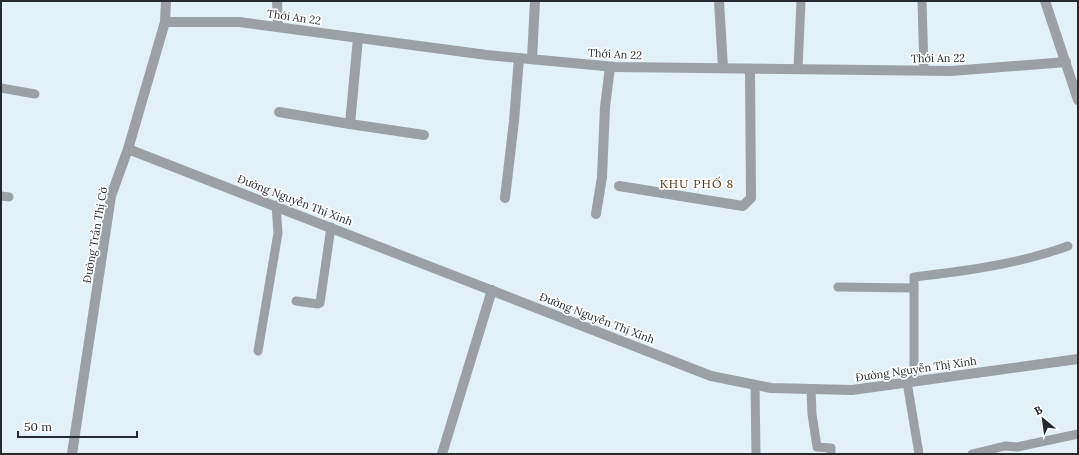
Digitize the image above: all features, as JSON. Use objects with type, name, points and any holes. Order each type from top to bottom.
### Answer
[{"type":"street","name":"Đường Trần Thị Cờ","points":[[72,454],[111,196],[128,149],[165,22],[166,1]]},
{"type":"street","points":[[277,1],[278,27]]},
{"type":"street","points":[[532,60],[535,1]]},
{"type":"street","points":[[719,1],[723,68]]},
{"type":"street","points":[[1045,1],[1078,100]]},
{"type":"street","name":"Thới An 22","points":[[165,22],[239,22],[487,55],[610,67],[951,71],[1066,62]]},
{"type":"street","points":[[350,124],[358,38]]},
{"type":"street","points":[[505,198],[514,121],[519,58]]},
{"type":"street","points":[[596,214],[602,168],[605,106],[610,67]]},
{"type":"street","points":[[619,186],[743,206],[751,198],[750,69]]},
{"type":"street","points":[[279,112],[424,135]]},
{"type":"street","name":"Đường Nguyễn Thị Xinh","points":[[128,149],[276,205],[711,376],[770,388],[852,390],[1078,359]]},
{"type":"street","points":[[442,454],[492,290]]},
{"type":"lane","points":[[798,69],[801,1]]},
{"type":"lane","points":[[922,1],[924,70]]},
{"type":"lane","points":[[1,88],[35,94]]},
{"type":"lane","points":[[258,352],[278,234],[276,205]]},
{"type":"lane","points":[[296,301],[316,304],[320,302],[331,227]]},
{"type":"lane","points":[[919,454],[910,382],[914,277],[943,274],[1014,262],[1049,253],[1068,246]]},
{"type":"lane","points":[[838,287],[914,288]]},
{"type":"lane","points":[[755,385],[756,454]]},
{"type":"lane","points":[[811,389],[812,414],[817,447],[831,448],[831,454]]},
{"type":"lane","points":[[972,454],[1005,446],[1017,447],[1078,434]]},
{"type":"district","name":"KHU PHỐ 8","points":[[697,184]]}]
